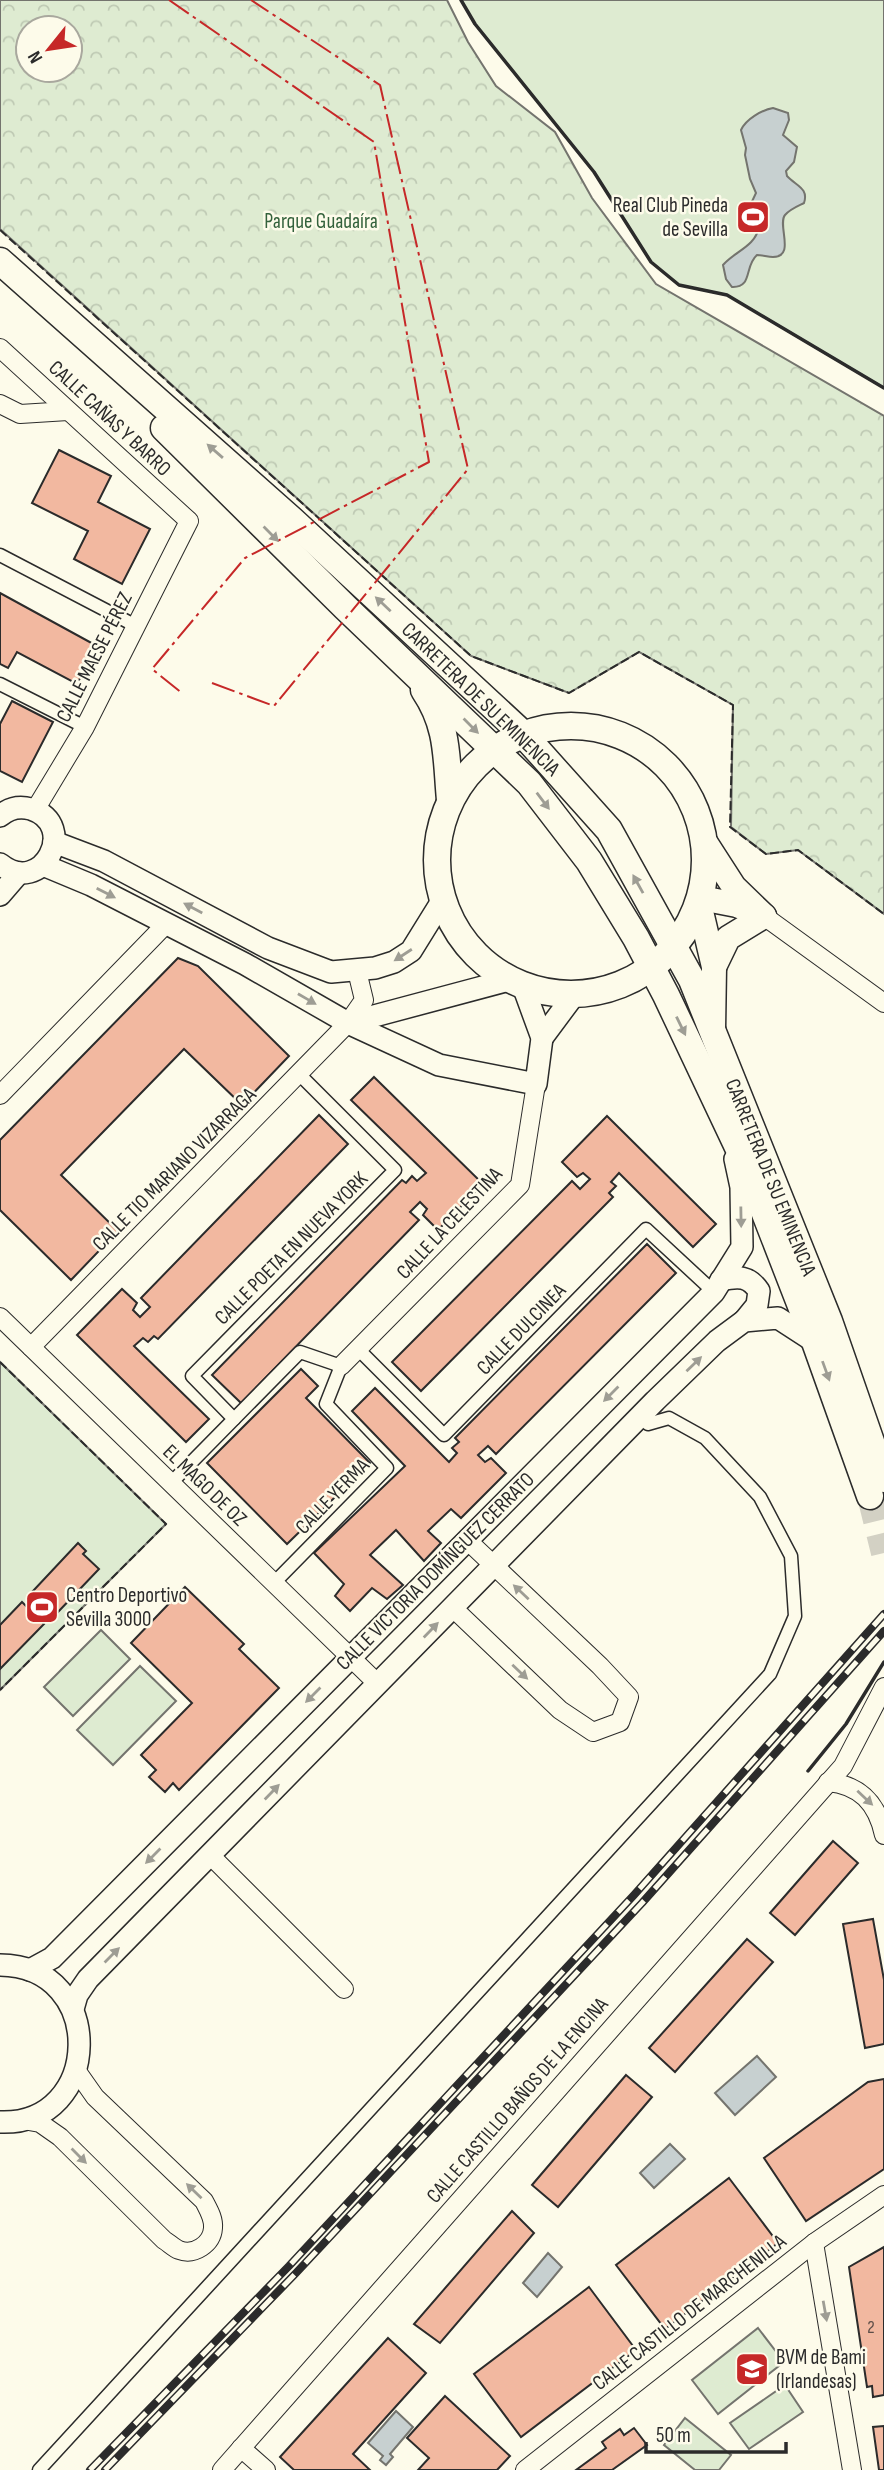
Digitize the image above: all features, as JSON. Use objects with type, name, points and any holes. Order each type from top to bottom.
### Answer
[{"type":"main road","name":"CARRETERA DE SU EMINENCIA","points":[[0,261],[292,520],[486,699],[523,734],[609,830],[692,980],[829,1321],[877,1487]]},
{"type":"main road","name":"CARRETERA DE SU EMINENCIA","points":[[72,326],[150,415],[530,783],[589,861],[650,965],[728,1126],[877,1487]]},
{"type":"main road","points":[[405,663],[435,707],[444,732],[450,800]]},
{"type":"main road","points":[[486,699],[576,725],[613,732],[647,748],[675,774],[695,806],[705,842],[705,873],[700,900],[684,934],[635,979],[605,991],[574,995],[541,992],[516,983],[480,960],[457,933],[442,901],[436,867],[439,832],[450,800],[472,767],[523,734],[538,729],[576,725]]},
{"type":"main road","points":[[705,842],[734,887],[764,916]]},
{"type":"main road","points":[[700,900],[737,905],[764,916]]},
{"type":"main road","points":[[700,900],[714,967],[713,1034]]},
{"type":"main road","points":[[714,967],[728,938],[764,916]]},
{"type":"street","name":"CALLE CAÑAS Y BARRO","points":[[0,348],[189,521]]},
{"type":"street","points":[[0,404],[20,414],[68,411]]},
{"type":"street","name":"CALLE MAESE PÉREZ","points":[[12,809],[85,727],[189,521]]},
{"type":"street","points":[[0,555],[136,626]]},
{"type":"street","points":[[0,684],[85,727]]},
{"type":"street","points":[[0,895],[10,869],[28,872],[43,865],[53,851],[50,823],[12,809]]},
{"type":"street","points":[[54,842],[104,861],[268,948],[331,972],[356,971],[384,965],[411,951],[442,901]]},
{"type":"street","points":[[43,865],[91,886],[245,964],[348,1023],[439,1065],[536,1084],[542,1038],[574,995]]},
{"type":"street","points":[[764,916],[884,1003]]},
{"type":"street","points":[[0,1095],[166,924]]},
{"type":"street","name":"CALLE TIO MARIANO VIZARRAGA","points":[[31,1347],[348,1023],[364,1000],[356,971]]},
{"type":"street","points":[[348,1023],[516,983],[542,1038]]},
{"type":"street","name":"CALLE POETA EN NUEVA YORK","points":[[234,1419],[192,1376],[395,1170],[299,1074]]},
{"type":"street","name":"CALLE LA CELESTINA","points":[[341,1366],[520,1185],[536,1084]]},
{"type":"street","name":"CALLE VICTORIA DOMÍNGUEZ CERRATO","points":[[30,1970],[52,1958],[718,1286],[742,1247],[741,1187],[728,1126]]},
{"type":"street","name":"CALLE DULCINEA","points":[[358,1349],[444,1435],[646,1229],[718,1286]]},
{"type":"street","points":[[718,1286],[743,1277],[759,1291],[757,1305],[744,1321]]},
{"type":"street","name":"EL MAGO DE OZ","points":[[0,1317],[378,1684]]},
{"type":"street","points":[[744,1321],[778,1318],[815,1342]]},
{"type":"street","name":"CALLE VICTORIA DOMÍNGUEZ CERRATO","points":[[73,2009],[77,1995],[88,1979],[655,1401],[717,1342],[744,1321]]},
{"type":"street","points":[[171,1483],[300,1352],[341,1366]]},
{"type":"street","name":"CALLE YERMA","points":[[273,1584],[387,1468],[326,1405],[341,1366]]},
{"type":"street","points":[[39,2470],[769,1674],[795,1616],[792,1556],[760,1497],[705,1438],[669,1418],[648,1424]]},
{"type":"street","points":[[453,1608],[560,1710],[593,1732],[620,1722],[629,1697],[467,1540]]},
{"type":"street","name":"CALLE CASTILLO BAÑOS DE LA ENCINA","points":[[222,2470],[844,1766],[884,1687]]},
{"type":"street","points":[[828,1782],[846,1783],[871,1801],[884,1835]]},
{"type":"street","points":[[210,1855],[344,1989]]},
{"type":"street","points":[[0,1965],[30,1970],[59,1989],[73,2009],[79,2024],[81,2039],[76,2070],[68,2087],[56,2101],[23,2120]]},
{"type":"street","points":[[0,2122],[23,2120],[40,2123],[60,2137],[164,2240],[179,2250],[191,2252],[201,2247],[210,2239],[213,2227],[211,2214],[204,2201],[96,2097],[76,2070]]},
{"type":"street","name":"CALLE CASTILLO DE MARCHENILLA","points":[[525,2470],[814,2243],[884,2195]]},
{"type":"street","points":[[814,2243],[852,2470]]},
{"type":"street","points":[[241,2448],[266,2470]]},
{"type":"green space","name":"Parque Guadaíra","points":[[0,0],[447,0],[468,42],[496,86],[555,132],[592,198],[656,284],[884,416],[884,914],[798,850],[766,854],[731,827],[733,705],[639,652],[569,693],[471,656],[0,229]]},
{"type":"green space","name":"Real Club Pineda de Sevilla","points":[[461,0],[884,0],[884,388],[727,295],[679,285],[651,262],[594,172],[475,24]]},
{"type":"green space","name":"Centro Deportivo Sevilla 3000","points":[[0,1362],[166,1524],[0,1690]]},
{"type":"green space","points":[[101,1630],[130,1659],[73,1716],[44,1687]]},
{"type":"green space","points":[[140,1666],[176,1701],[113,1765],[77,1730]]},
{"type":"green space","points":[[758,2328],[784,2362],[718,2414],[692,2380]]},
{"type":"green space","points":[[785,2385],[803,2412],[749,2449],[730,2423]]},
{"type":"green space","points":[[685,2418],[731,2455],[719,2470],[695,2470],[664,2445]]},
{"type":"shaded area","points":[[773,108],[788,113],[789,120],[783,135],[797,147],[794,162],[786,171],[787,176],[805,194],[804,203],[785,215],[785,246],[780,256],[757,255],[743,284],[732,287],[726,279],[723,265],[749,244],[759,227],[748,210],[756,193],[750,179],[741,130],[755,116]]},
{"type":"shaded area","points":[[757,2056],[776,2077],[735,2115],[715,2093]]},
{"type":"shaded area","points":[[670,2144],[685,2159],[654,2188],[640,2173]]},
{"type":"shaded area","points":[[548,2253],[562,2267],[537,2297],[523,2283]]},
{"type":"shaded area","points":[[396,2411],[413,2427],[390,2454],[393,2457],[386,2465],[380,2460],[383,2456],[368,2443]]},
{"type":"building","points":[[59,450],[111,476],[98,502],[150,529],[122,584],[74,559],[88,531],[32,503]]},
{"type":"building","points":[[0,593],[97,646],[77,684],[17,652],[8,668],[0,664]]},
{"type":"building","points":[[12,701],[53,722],[22,782],[0,771],[0,724]]},
{"type":"building","points":[[178,958],[198,966],[289,1056],[242,1105],[184,1049],[61,1175],[118,1231],[71,1280],[0,1210],[0,1140]]},
{"type":"building","points":[[374,1077],[483,1184],[438,1230],[423,1215],[427,1209],[420,1202],[410,1212],[419,1220],[241,1403],[212,1375],[402,1180],[406,1183],[412,1176],[417,1181],[426,1173],[351,1100]]},
{"type":"building","points":[[319,1115],[348,1144],[158,1339],[154,1336],[148,1342],[143,1338],[134,1346],[209,1419],[186,1442],[77,1335],[122,1289],[137,1303],[133,1310],[140,1317],[150,1307],[141,1298]]},
{"type":"building","points":[[607,1116],[716,1224],[693,1247],[619,1173],[611,1182],[616,1186],[609,1193],[613,1197],[421,1391],[392,1362],[572,1181],[580,1189],[590,1179],[583,1173],[577,1177],[562,1162]]},
{"type":"building","points":[[647,1244],[676,1273],[496,1454],[488,1446],[478,1455],[485,1462],[491,1458],[506,1473],[461,1518],[451,1509],[428,1531],[441,1543],[424,1561],[396,1530],[370,1555],[403,1585],[387,1599],[372,1588],[350,1611],[335,1596],[344,1584],[314,1553],[405,1466],[352,1411],[375,1388],[449,1462],[457,1453],[452,1448],[459,1442],[455,1438]]},
{"type":"building","points":[[301,1369],[318,1386],[306,1398],[370,1463],[287,1544],[207,1463]]},
{"type":"building","points":[[78,1543],[86,1551],[83,1554],[99,1569],[57,1613],[33,1591]]},
{"type":"building","points":[[185,1587],[244,1644],[239,1649],[279,1688],[179,1790],[173,1783],[165,1792],[149,1777],[156,1770],[141,1755],[192,1703],[131,1643]]},
{"type":"building","points":[[22,1602],[44,1624],[0,1669],[0,1625]]},
{"type":"building","points":[[833,1841],[858,1863],[795,1935],[770,1913]]},
{"type":"building","points":[[873,1919],[884,1980],[884,2044],[865,2048],[843,1924]]},
{"type":"building","points":[[747,1939],[773,1962],[675,2072],[649,2048]]},
{"type":"building","points":[[626,2075],[652,2097],[558,2207],[532,2185]]},
{"type":"building","points":[[884,2079],[884,2169],[806,2221],[764,2158],[868,2082]]},
{"type":"building","points":[[729,2178],[778,2243],[665,2329],[616,2265]]},
{"type":"building","points":[[512,2211],[534,2233],[440,2343],[414,2324]]},
{"type":"building","points":[[884,2247],[884,2395],[873,2397],[872,2386],[867,2387],[849,2267]]},
{"type":"building","points":[[589,2287],[636,2350],[521,2437],[474,2374]]},
{"type":"building","points":[[388,2338],[426,2373],[353,2454],[370,2470],[294,2470],[280,2457]]},
{"type":"building","points":[[445,2396],[510,2456],[497,2470],[418,2470],[429,2458],[407,2438]]},
{"type":"building","points":[[884,2426],[884,2470],[879,2470],[873,2427]]},
{"type":"building","points":[[634,2428],[647,2445],[612,2470],[576,2470],[606,2448],[602,2442],[620,2429],[624,2435]]},
{"type":"tunnel","points":[[870,1496],[884,1553]]},
{"type":"railway","points":[[90,2470],[289,2266],[634,1895],[884,1614]]},
{"type":"railway","points":[[105,2470],[296,2273],[642,1903],[884,1631]]},
{"type":"fence","points":[[0,230],[471,656],[569,693],[639,652],[733,705],[730,827],[766,854],[798,850],[884,914]]},
{"type":"fence","points":[[0,1362],[166,1524],[0,1690]]},
{"type":"wall","points":[[461,0],[475,24],[594,172],[651,262],[679,285],[727,295],[884,388]]},
{"type":"wall","points":[[808,1771],[846,1724],[884,1662]]},
{"type":"power","points":[[169,0],[374,142],[429,462],[245,558],[152,669],[182,693]]},
{"type":"power","points":[[212,683],[274,706],[468,469],[380,85],[251,0]]},
{"type":"place","name":"Real Club Pineda de Sevilla","points":[[753,217]]},
{"type":"place","name":"Centro Deportivo Sevilla 3000","points":[[42,1607]]},
{"type":"place","name":"BVM de Bami (Irlandesas)","points":[[752,2369]]}]
